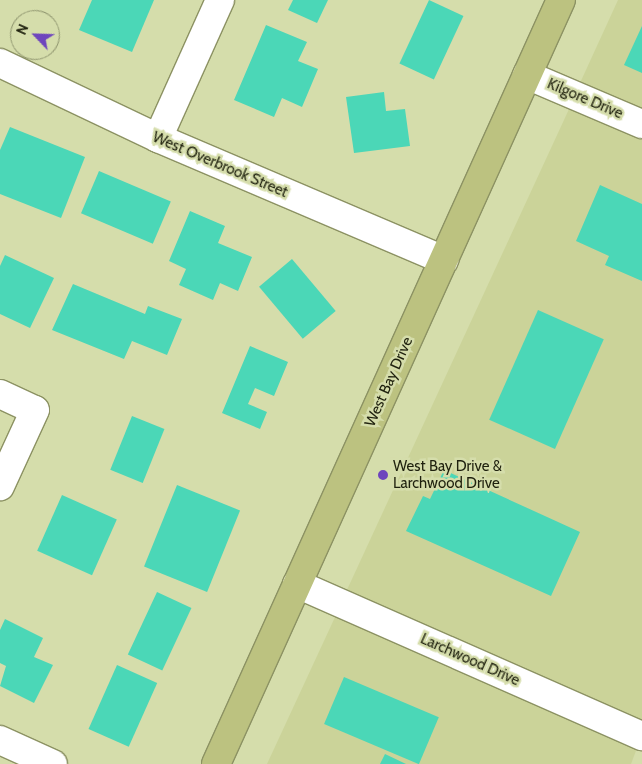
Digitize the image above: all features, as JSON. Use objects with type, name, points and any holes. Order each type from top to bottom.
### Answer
[{"type":"main road","name":"West Bay Drive","points":[[216,764],[561,0]]},
{"type":"street","points":[[158,138],[220,0]]},
{"type":"street","name":"West Overbrook Street","points":[[0,63],[158,138],[444,260]]},
{"type":"street","name":"Kilgore Drive","points":[[527,75],[642,124]]},
{"type":"street","points":[[0,394],[35,410],[0,486]]},
{"type":"street","name":"Larchwood Drive","points":[[298,584],[642,736]]},
{"type":"street","points":[[0,740],[53,764]]},
{"type":"shaded area","points":[[618,0],[642,0],[642,110],[580,83]]},
{"type":"shaded area","points":[[570,107],[642,138],[642,722],[346,592]]},
{"type":"shaded area","points":[[336,615],[637,748],[631,764],[267,764]]},
{"type":"building","points":[[92,0],[154,0],[132,52],[79,30]]},
{"type":"building","points":[[293,0],[328,0],[317,23],[288,10]]},
{"type":"building","points":[[429,0],[463,16],[434,80],[399,63]]},
{"type":"building","points":[[266,25],[307,42],[298,61],[318,69],[302,107],[282,98],[274,117],[234,100]]},
{"type":"building","points":[[642,26],[642,73],[624,65]]},
{"type":"building","points":[[384,92],[386,111],[405,109],[410,146],[354,153],[346,97]]},
{"type":"building","points":[[10,127],[85,157],[61,218],[0,194],[0,150]]},
{"type":"building","points":[[99,171],[171,201],[153,244],[81,213]]},
{"type":"building","points":[[600,185],[642,204],[642,281],[605,265],[609,256],[576,241]]},
{"type":"building","points":[[190,211],[225,226],[218,243],[252,257],[238,291],[220,283],[213,300],[179,285],[186,269],[169,261]]},
{"type":"building","points":[[5,255],[54,278],[30,328],[0,314],[0,266]]},
{"type":"building","points":[[292,259],[336,311],[303,339],[259,287]]},
{"type":"building","points":[[73,284],[145,314],[148,306],[182,319],[167,355],[132,341],[124,359],[52,330]]},
{"type":"building","points":[[538,310],[604,339],[555,449],[489,420]]},
{"type":"building","points":[[250,346],[288,362],[274,396],[255,388],[248,404],[267,412],[260,429],[222,413]]},
{"type":"building","points":[[132,416],[164,429],[143,483],[110,470]]},
{"type":"building","points":[[444,470],[580,532],[551,596],[406,531],[423,496],[430,499]]},
{"type":"building","points":[[177,485],[240,510],[207,592],[144,567]]},
{"type":"building","points":[[62,495],[117,519],[92,575],[37,551]]},
{"type":"building","points":[[157,592],[191,608],[162,671],[128,655]]},
{"type":"building","points":[[5,619],[43,638],[34,657],[53,665],[34,703],[0,686],[6,666],[0,663],[0,630]]},
{"type":"building","points":[[117,665],[157,683],[129,747],[89,729]]},
{"type":"building","points":[[344,677],[439,717],[419,764],[324,724]]},
{"type":"building","points":[[385,754],[406,764],[380,764]]},
{"type":"place","name":"West Bay Drive & Larchwood Drive","points":[[383,475]]}]
